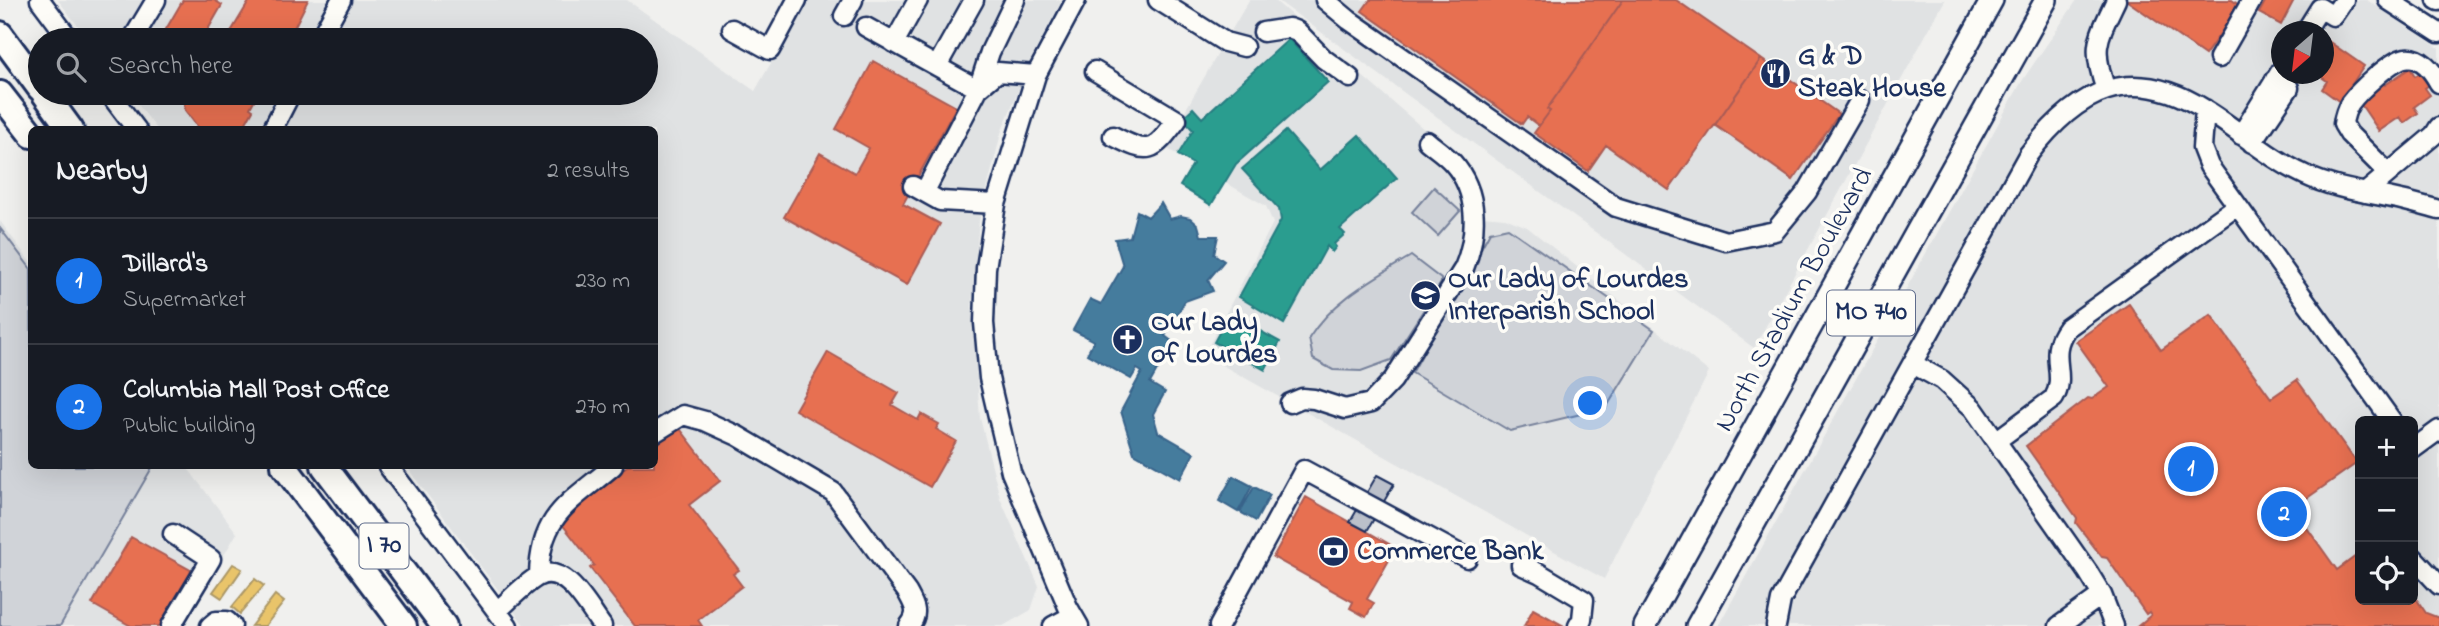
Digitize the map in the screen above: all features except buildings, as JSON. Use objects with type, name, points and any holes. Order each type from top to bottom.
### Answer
[{"type":"highway","points":[[0,34],[28,72]]},
{"type":"highway","points":[[0,94],[28,130]]},
{"type":"highway","points":[[53,105],[68,126]]},
{"type":"highway","name":"I 70","points":[[286,469],[404,626]]},
{"type":"highway","name":"I 70","points":[[326,469],[444,626]]},
{"type":"main road","name":"North Stadium Boulevard","points":[[1645,626],[1992,0]]},
{"type":"main road","name":"MO 740","points":[[1697,626],[2046,0]]},
{"type":"street","points":[[40,0],[61,28]]},
{"type":"street","points":[[139,28],[156,0]]},
{"type":"street","points":[[326,28],[341,0]]},
{"type":"street","points":[[732,29],[770,50],[797,0]]},
{"type":"street","points":[[844,16],[853,0]]},
{"type":"street","points":[[894,43],[918,0]]},
{"type":"street","points":[[937,66],[974,0]]},
{"type":"street","points":[[996,204],[940,201],[919,188],[978,89],[990,52],[1015,0]]},
{"type":"street","points":[[1053,626],[1075,621],[1011,472],[989,378],[984,323],[986,268],[996,204],[1036,75],[1076,0]]},
{"type":"street","points":[[1158,0],[1225,41],[1244,47]]},
{"type":"street","points":[[1325,0],[1349,20],[1616,207],[1726,241],[1775,230],[1807,192],[1860,100]]},
{"type":"street","points":[[2106,90],[2096,60],[2098,44],[2116,0]]},
{"type":"street","points":[[2219,58],[2252,0]]},
{"type":"street","points":[[2312,21],[2320,8],[2333,16],[2344,0]]},
{"type":"street","points":[[2388,0],[2439,33]]},
{"type":"street","points":[[866,27],[978,89]]},
{"type":"street","points":[[1263,32],[1289,28],[1297,31],[1324,60],[1350,78]]},
{"type":"street","points":[[2388,173],[2349,134],[2343,124],[2351,102],[2377,77],[2405,58],[2428,66],[2439,83]]},
{"type":"street","points":[[1095,71],[1177,120],[1151,148],[1139,149],[1114,136]]},
{"type":"street","points":[[978,89],[998,72],[1036,75]]},
{"type":"street","points":[[2246,139],[2279,84]]},
{"type":"street","points":[[1776,626],[1781,600],[2028,155],[2048,127],[2086,97],[2106,90],[2137,85],[2171,92],[2205,109],[2246,139],[2305,175],[2365,193],[2439,210]]},
{"type":"street","points":[[118,105],[134,126]]},
{"type":"street","points":[[274,126],[285,105]]},
{"type":"street","points":[[2205,109],[2202,148],[2209,166],[2388,416]]},
{"type":"street","points":[[2365,193],[2434,135],[2439,127]]},
{"type":"street","points":[[1290,403],[1302,398],[1314,399],[1345,409],[1371,403],[1393,380],[1464,268],[1474,236],[1470,196],[1452,163],[1427,141]]},
{"type":"street","points":[[1996,441],[2054,398],[2058,390],[2056,354],[2059,339],[2067,328],[2237,206]]},
{"type":"street","points":[[1913,364],[1942,380],[1973,408],[2102,595],[2114,626]]},
{"type":"street","points":[[658,430],[682,415],[705,421],[738,436],[833,492],[907,592],[916,609],[914,620],[909,626]]},
{"type":"street","points":[[2418,445],[2439,430]]},
{"type":"street","points":[[390,469],[509,626]]},
{"type":"street","points":[[539,576],[540,553],[545,532],[552,519],[610,469]]},
{"type":"street","points":[[1219,626],[1304,470],[1467,558]]},
{"type":"street","points":[[172,626],[211,559],[173,534]]},
{"type":"street","points":[[2418,562],[2439,585]]},
{"type":"street","points":[[1521,565],[1584,600],[1578,626]]},
{"type":"street","points":[[497,611],[539,576],[553,573],[575,588],[602,626]]},
{"type":"street","points":[[2060,626],[2102,595]]},
{"type":"street","points":[[210,626],[216,621],[226,621],[232,626]]},
{"type":"shaded area","points":[[58,0],[627,0],[755,91],[807,0],[1062,0],[1032,57],[1001,133],[979,221],[972,305],[980,418],[1000,498],[1039,586],[1031,610],[1003,626],[525,626],[408,469],[658,469],[658,126],[155,126],[138,105],[658,105],[658,28],[80,28]]},
{"type":"shaded area","name":"Our Lady of Lourdes Interparish School","points":[[1249,0],[1274,0],[1454,155],[1480,203],[1482,216],[1505,218],[1527,227],[1709,372],[1604,579],[1204,355],[1273,223],[1266,206],[1164,147]]},
{"type":"shaded area","points":[[1277,0],[1945,0],[1754,348]]},
{"type":"shaded area","points":[[2077,0],[2367,0],[2439,48],[2439,626],[1718,626],[2022,81]]},
{"type":"shaded area","points":[[1434,187],[1460,211],[1438,236],[1412,212]]},
{"type":"shaded area","points":[[0,221],[28,259],[28,469],[188,469],[237,533],[182,626],[0,626]]},
{"type":"shaded area","points":[[0,228],[28,265],[28,469],[151,469],[60,626],[0,626]]},
{"type":"shaded area","points":[[1508,228],[1654,330],[1606,408],[1510,431],[1412,373],[1490,232]]},
{"type":"shaded area","points":[[1411,256],[1441,279],[1441,283],[1391,360],[1361,371],[1333,370],[1313,359],[1309,338],[1330,312],[1355,291]]},
{"type":"place","name":"G & D Steak House","points":[[1775,73]]},
{"type":"place","name":"Our Lady of Lourdes Interparish School","points":[[1425,296]]},
{"type":"place","name":"Our Lady of Lourdes","points":[[1128,339]]},
{"type":"place","name":"Dillard's","points":[[2191,469]]},
{"type":"place","name":"Columbia Mall Post Office","points":[[2284,514]]},
{"type":"place","name":"Commerce Bank","points":[[1334,552]]}]
